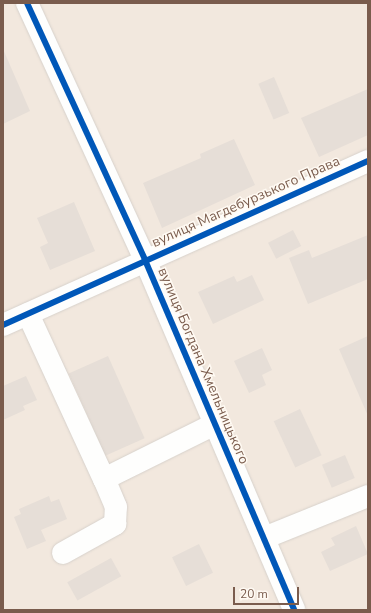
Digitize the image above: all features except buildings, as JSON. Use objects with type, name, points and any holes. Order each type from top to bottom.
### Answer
[{"type":"street","name":"вулиця Богдана Хмельницького","points":[[27,3],[145,260],[294,610]]},
{"type":"street","name":"вулиця Магдебурзького Права","points":[[3,325],[368,161]]},
{"type":"street","points":[[28,314],[116,507],[116,524],[63,553]]},
{"type":"street","points":[[104,479],[215,424]]},
{"type":"street","points":[[264,538],[368,496]]},
{"type":"shaded area","points":[[3,3],[368,3],[368,610],[3,610]]},
{"type":"cycle path","points":[[27,3],[145,260],[294,610]]},
{"type":"cycle path","points":[[3,325],[368,161]]}]
